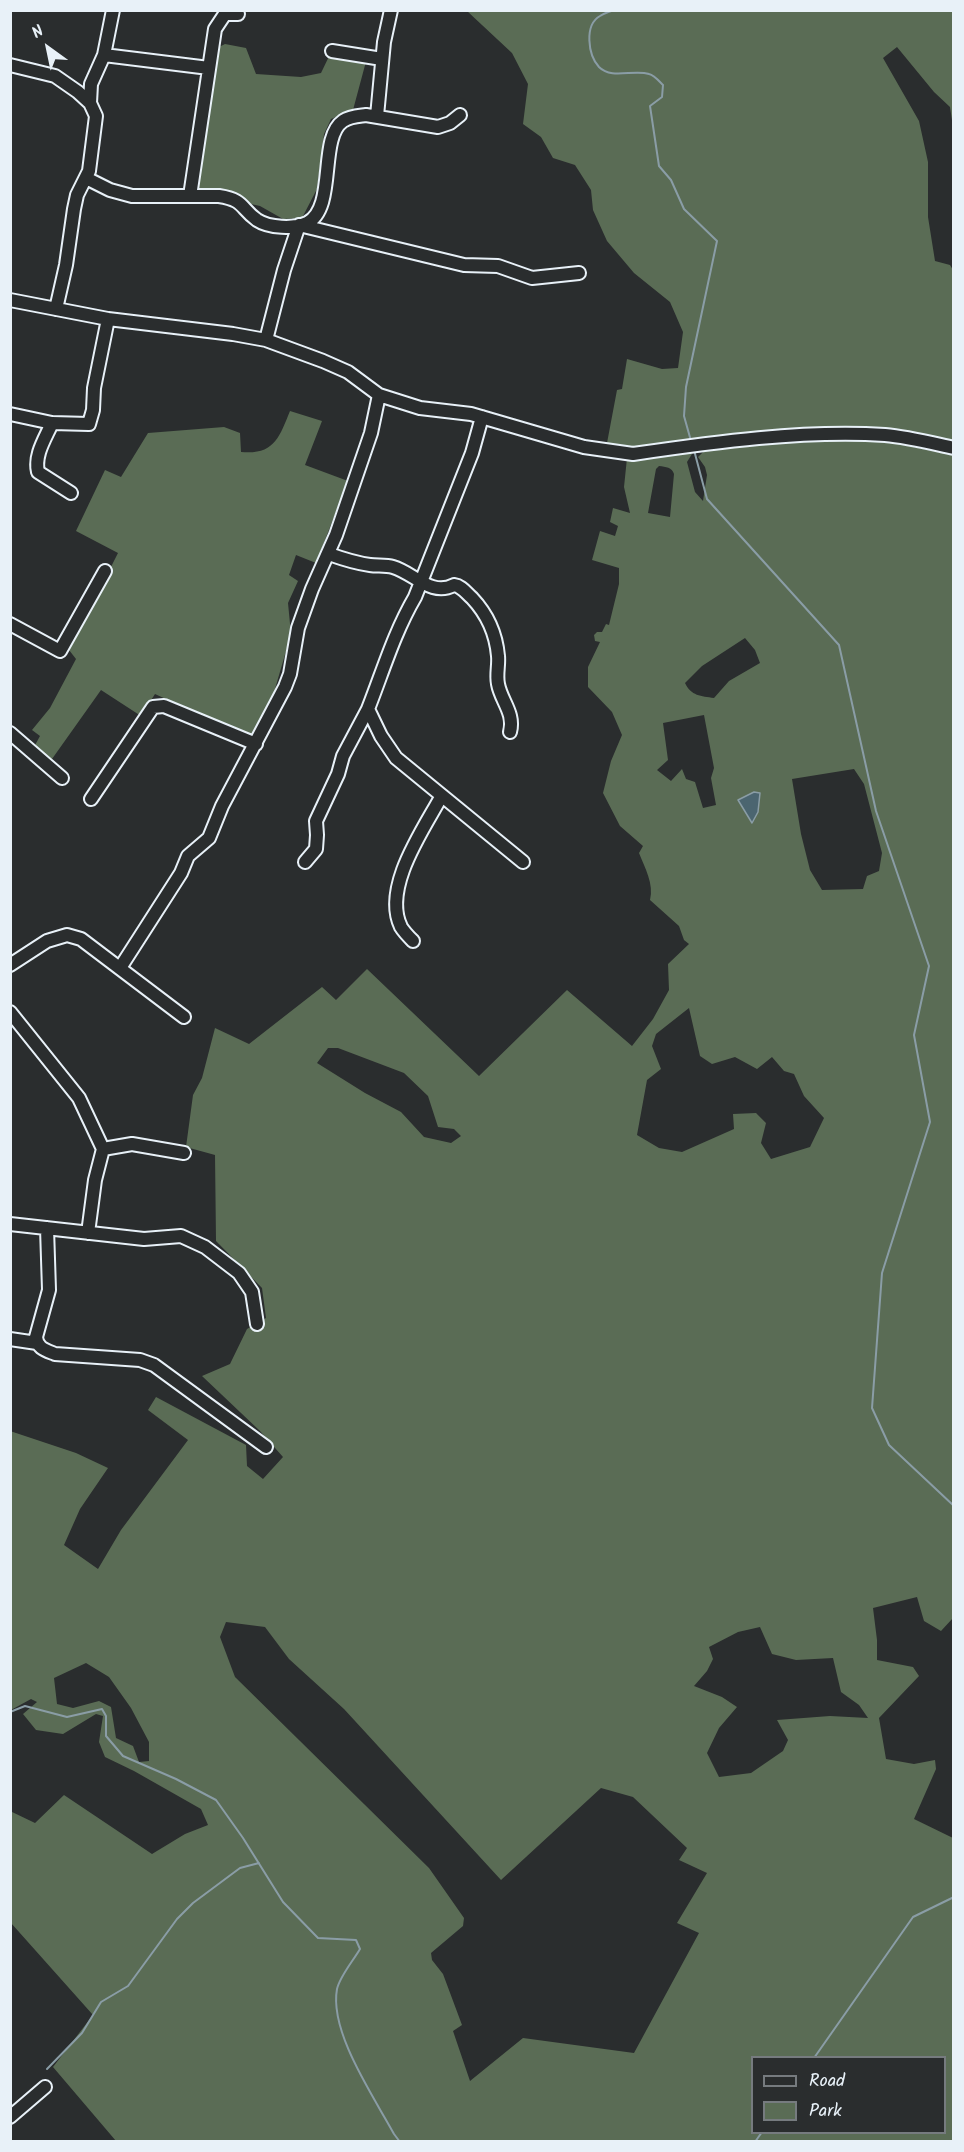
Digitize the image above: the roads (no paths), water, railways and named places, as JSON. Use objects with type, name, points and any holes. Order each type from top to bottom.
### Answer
[{"type":"street","points":[[90,103],[91,84],[104,55],[113,10]]},
{"type":"street","points":[[376,116],[382,59],[392,10]]},
{"type":"street","points":[[190,196],[215,29],[225,14],[237,14]]},
{"type":"street","points":[[332,51],[382,59]]},
{"type":"street","points":[[104,55],[209,69]]},
{"type":"street","points":[[10,65],[55,76],[70,84],[90,103],[96,116],[92,154],[86,178],[77,195],[66,265],[56,309]]},
{"type":"street","points":[[86,178],[110,190],[132,196],[230,198],[246,207],[260,222],[287,227],[299,225],[315,217],[321,206],[330,151],[338,126],[342,121],[355,116],[376,116],[438,127],[450,123],[460,115]]},
{"type":"street","points":[[299,225],[464,265],[498,266],[532,278],[579,273]]},
{"type":"street","points":[[266,340],[284,270],[299,225]]},
{"type":"street","points":[[10,300],[108,319],[266,340],[348,372],[379,395],[420,408],[471,414],[584,447],[613,452],[633,454],[778,437],[887,435],[954,448]]},
{"type":"street","points":[[10,414],[52,423],[89,424],[108,319]]},
{"type":"street","points":[[120,968],[181,873],[188,856],[209,838],[222,806],[285,687],[290,674],[298,628],[312,589],[329,554],[371,433],[379,395]]},
{"type":"street","points":[[304,862],[316,849],[316,821],[338,774],[343,756],[368,709],[389,650],[421,582],[472,453],[482,417]]},
{"type":"street","points":[[52,423],[39,452],[36,464],[38,472],[71,494]]},
{"type":"street","points":[[329,554],[349,562],[393,567],[434,587],[459,586],[488,617],[494,631],[498,658],[497,681],[500,694],[511,716],[510,732]]},
{"type":"street","points":[[10,624],[60,651],[105,571]]},
{"type":"street","points":[[91,799],[153,707],[164,706],[256,744]]},
{"type":"street","points":[[368,709],[381,736],[396,758],[523,862]]},
{"type":"street","points":[[10,733],[62,778]]},
{"type":"street","points":[[413,941],[401,927],[396,909],[399,882],[411,852],[441,797]]},
{"type":"street","points":[[10,965],[46,941],[67,935],[81,939],[184,1017]]},
{"type":"street","points":[[10,1012],[79,1098],[103,1149],[95,1180],[88,1233]]},
{"type":"street","points":[[103,1149],[132,1144],[184,1153]]},
{"type":"street","points":[[10,1224],[144,1239],[181,1236],[205,1247],[239,1273],[252,1293],[257,1324]]},
{"type":"street","points":[[47,1228],[49,1290],[36,1337],[42,1349],[55,1354],[140,1360],[154,1365],[266,1447]]},
{"type":"street","points":[[10,1338],[37,1343]]},
{"type":"street","points":[[10,2117],[45,2087]]},
{"type":"water","points":[[754,792],[760,793],[758,812],[752,823],[738,800]]},
{"type":"waterway","points":[[613,10],[600,16],[592,26],[589,40],[595,62],[604,71],[610,73],[649,74],[663,85],[662,97],[650,106],[659,166],[671,180],[684,209],[717,241],[686,387],[684,416],[691,441]]},
{"type":"waterway","points":[[694,450],[707,499],[839,645],[876,811],[929,966],[914,1035],[930,1122],[882,1273],[872,1408],[889,1445],[954,1506]]},
{"type":"waterway","points":[[10,1712],[25,1706],[67,1717],[102,1709],[106,1716],[106,1736],[123,1756],[176,1779],[216,1800],[283,1902],[318,1938],[356,1940],[360,1949],[337,1989],[336,2006],[340,2025],[355,2064],[400,2142]]},
{"type":"waterway","points":[[47,2069],[82,2033],[101,2002],[128,1986],[177,1919],[193,1903],[240,1868],[259,1863]]},
{"type":"waterway","points":[[815,2056],[913,1917],[954,1897]]},
{"type":"waterway","points":[[755,2142],[761,2134]]}]
